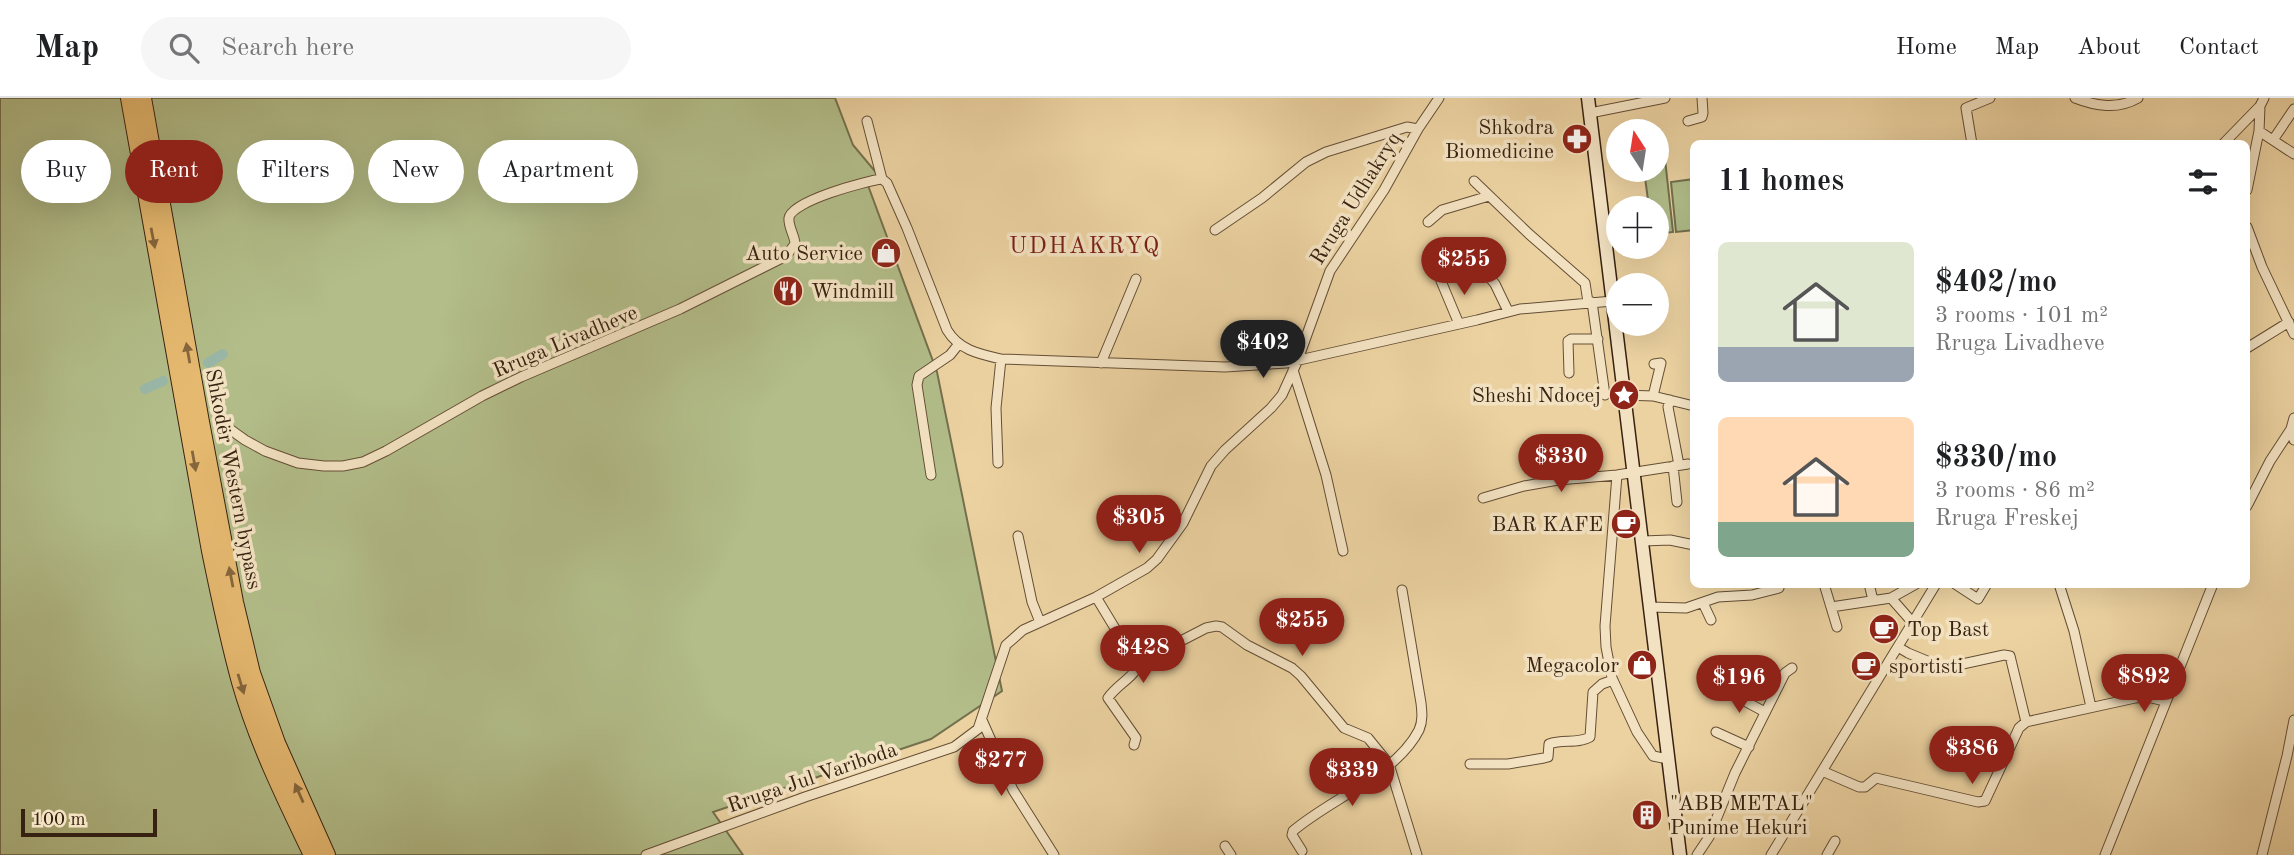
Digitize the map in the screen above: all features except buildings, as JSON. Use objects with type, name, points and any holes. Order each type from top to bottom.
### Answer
[{"type":"highway","name":"Shkodër Western bypass","points":[[129,98],[225,624],[240,684],[257,732],[277,782],[312,855]]},
{"type":"highway","name":"Shkodër Western bypass","points":[[143,98],[201,422],[252,673],[277,743],[327,855]]},
{"type":"main road","points":[[1588,98],[1610,273]]},
{"type":"main road","points":[[1617,336],[1680,855]]},
{"type":"street","name":"Rruga Udhakryq","points":[[982,720],[1006,645],[1013,637],[1096,597],[1147,568],[1157,559],[1183,523],[1211,466],[1282,395],[1329,271],[1384,190],[1418,129],[1439,98]]},
{"type":"street","points":[[1590,113],[1665,98]]},
{"type":"street","points":[[1688,121],[1702,117],[1702,98]]},
{"type":"street","points":[[1971,140],[1966,108],[1990,98]]},
{"type":"street","points":[[2075,98],[2108,107],[2119,106],[2138,98]]},
{"type":"street","points":[[2250,175],[2262,102]]},
{"type":"street","points":[[2227,140],[2262,102]]},
{"type":"street","points":[[2273,140],[2294,109]]},
{"type":"street","points":[[867,121],[882,179],[887,183],[907,228],[947,330],[958,345],[981,355],[1001,359],[1225,368],[1295,366],[1508,311],[1536,306],[1606,301]]},
{"type":"street","points":[[1214,230],[1262,198],[1306,162],[1326,152],[1407,127],[1418,129]]},
{"type":"street","points":[[2259,131],[2294,154]]},
{"type":"street","name":"Rruga Livadheve","points":[[223,425],[265,451],[298,463],[343,466],[363,462],[521,377],[680,309],[786,256],[795,244],[788,220],[790,214],[819,198],[882,179]]},
{"type":"street","points":[[1474,181],[1529,234],[1586,283],[1598,339],[1605,395]]},
{"type":"street","points":[[1428,222],[1442,210],[1489,195]]},
{"type":"street","points":[[2250,235],[2294,334]]},
{"type":"street","points":[[1475,260],[1495,284],[1508,311]]},
{"type":"street","points":[[1101,363],[1136,279]]},
{"type":"street","points":[[1441,281],[1459,324]]},
{"type":"street","points":[[2250,346],[2289,322]]},
{"type":"street","points":[[1569,373],[1567,341],[1598,339]]},
{"type":"street","points":[[931,474],[919,376],[950,355],[958,345]]},
{"type":"street","points":[[998,463],[996,408],[1001,359]]},
{"type":"street","points":[[1653,396],[1661,363],[1654,364]]},
{"type":"street","points":[[1295,366],[1326,475],[1343,551]]},
{"type":"street","points":[[1624,395],[1653,396],[1690,405]]},
{"type":"street","points":[[1671,400],[1668,407],[1680,465],[1677,502]]},
{"type":"street","points":[[2250,500],[2270,461],[2291,429],[2294,418]]},
{"type":"street","points":[[2291,429],[2294,440]]},
{"type":"street","points":[[1483,498],[1524,486],[1558,480],[1617,475],[1680,465]]},
{"type":"street","points":[[1617,475],[1605,626],[1609,663],[1613,680],[1637,732],[1653,757],[1668,759]]},
{"type":"street","points":[[1018,536],[1032,602],[1040,622]]},
{"type":"street","points":[[1643,541],[1670,540],[1690,544]]},
{"type":"street","points":[[1825,588],[1837,626]]},
{"type":"street","points":[[1870,588],[1873,600]]},
{"type":"street","points":[[1831,607],[1891,598],[1909,588]]},
{"type":"street","points":[[1771,855],[1933,588]]},
{"type":"street","points":[[1962,588],[1978,598],[1984,588]]},
{"type":"street","points":[[2060,588],[2074,631],[2091,707]]},
{"type":"street","points":[[2105,855],[2211,588]]},
{"type":"street","points":[[1649,607],[1675,609],[1718,597],[1752,595],[1779,589]]},
{"type":"street","points":[[1303,851],[1292,835],[1293,831],[1389,764],[1420,728],[1423,716],[1402,590]]},
{"type":"street","points":[[1096,597],[1116,630],[1140,659]]},
{"type":"street","points":[[1891,598],[1913,623]]},
{"type":"street","points":[[1703,603],[1711,620]]},
{"type":"street","points":[[1140,659],[1149,658],[1206,628],[1216,626],[1292,668],[1344,728],[1368,738],[1389,764],[1417,855]]},
{"type":"street","points":[[1898,647],[1944,668],[2010,656],[2026,722]]},
{"type":"street","points":[[1134,745],[1136,738],[1108,698],[1136,672],[1140,659]]},
{"type":"street","points":[[1697,855],[1709,837],[1735,773],[1785,673],[1793,668]]},
{"type":"street","points":[[1470,764],[1508,764],[1544,758],[1548,757],[1549,744],[1562,740],[1586,740],[1590,737],[1593,692],[1602,684],[1613,680]]},
{"type":"street","points":[[1726,691],[1765,712]]},
{"type":"street","points":[[1822,771],[1859,788],[1865,787],[1876,778],[1978,802],[1984,801],[2019,728],[2026,722],[2147,697],[2165,701]]},
{"type":"street","points":[[982,720],[1013,790],[1054,855]]},
{"type":"street","name":"Rruga Jul Variboda","points":[[646,855],[779,806],[954,747],[978,729],[982,720]]},
{"type":"street","points":[[2262,855],[2294,720]]},
{"type":"street","points":[[1716,732],[1749,747]]},
{"type":"street","points":[[1827,855],[1835,841]]},
{"type":"street","points":[[1225,846],[1231,855]]},
{"type":"green space","points":[[0,98],[835,98],[853,145],[879,176],[866,180],[937,372],[1002,691],[931,739],[713,812],[743,855],[0,855]]},
{"type":"green space","points":[[1690,180],[1690,230],[1676,232],[1671,182]]},
{"type":"green space","points":[[1646,182],[1668,182],[1673,232],[1669,232],[1669,196],[1647,196]]},
{"type":"waterway","points":[[208,363],[223,354]]},
{"type":"waterway","points":[[145,389],[163,381]]},
{"type":"place","name":"Shkodra Biomedicine","points":[[1577,139]]},
{"type":"place","name":"Auto Service","points":[[886,253]]},
{"type":"place","name":"Windmill","points":[[788,291]]},
{"type":"place","name":"Sheshi Ndocej","points":[[1624,395]]},
{"type":"place","name":"BAR KAFE","points":[[1626,524]]},
{"type":"place","name":"Top Bast","points":[[1884,629]]},
{"type":"place","name":"Megacolor","points":[[1642,665]]},
{"type":"place","name":"sportisti","points":[[1866,666]]},
{"type":"place","name":"\"ABB METAL\" Punime Hekuri","points":[[1647,815]]},
{"type":"district","name":"UDHAKRYQ","points":[[1085,245]]}]
